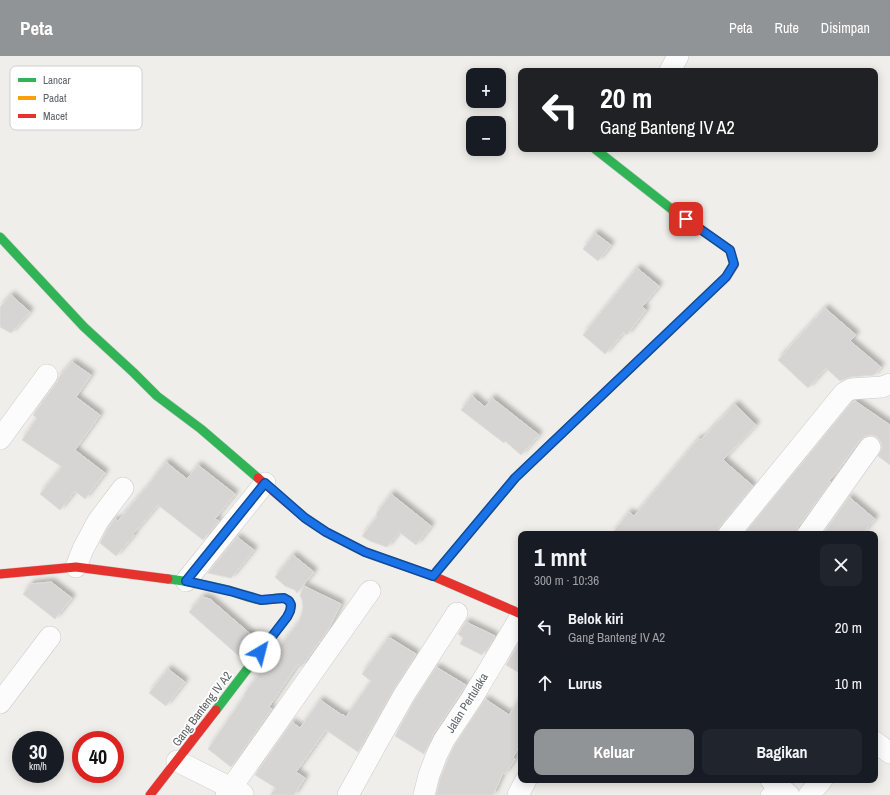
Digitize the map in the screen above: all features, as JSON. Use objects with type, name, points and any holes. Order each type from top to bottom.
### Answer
[{"type":"street","points":[[672,68],[678,56]]},
{"type":"street","points":[[433,576],[515,478],[726,277],[734,264],[730,250],[663,203],[599,152]]},
{"type":"street","points":[[0,237],[84,328],[133,372],[157,396],[201,429],[305,518],[326,532],[365,552],[433,576],[518,614]]},
{"type":"street","points":[[0,439],[47,375]]},
{"type":"street","points":[[731,531],[844,394],[851,389],[882,387],[890,384]]},
{"type":"street","points":[[810,531],[870,447]]},
{"type":"street","points":[[0,574],[76,567],[186,581],[265,483]]},
{"type":"street","points":[[76,567],[83,549],[98,521],[122,488]]},
{"type":"street","name":"Gang Banteng IV A2","points":[[150,795],[279,628],[290,611],[291,605],[289,601],[284,598],[261,600],[186,581]]},
{"type":"street","points":[[177,761],[234,793],[370,591]]},
{"type":"street","points":[[348,795],[404,695],[457,613]]},
{"type":"street","name":"Jalan Pertulaka","points":[[424,795],[429,775],[444,740],[472,698],[518,620]]},
{"type":"street","points":[[0,703],[50,637]]},
{"type":"street","points":[[878,744],[890,754]]},
{"type":"street","points":[[518,795],[524,783]]},
{"type":"street","points":[[810,795],[820,783]]},
{"type":"building","points":[[595,233],[611,245],[598,261],[583,249]]},
{"type":"building","points":[[637,268],[659,286],[642,307],[646,310],[627,335],[624,332],[605,354],[583,335]]},
{"type":"building","points":[[11,295],[30,312],[11,333],[0,327],[0,307]]},
{"type":"building","points":[[825,308],[856,335],[850,341],[881,367],[874,375],[850,377],[840,381],[826,368],[808,388],[778,360]]},
{"type":"building","points":[[72,362],[91,375],[76,397],[100,415],[75,450],[105,473],[85,499],[75,491],[60,510],[40,494],[62,467],[22,440],[37,418],[33,415],[59,377]]},
{"type":"building","points":[[472,396],[485,407],[492,398],[539,435],[521,455],[505,441],[504,443],[461,410]]},
{"type":"building","points":[[855,401],[890,425],[890,465],[878,456],[882,448],[881,442],[877,437],[872,435],[865,436],[860,440],[829,481],[831,482],[798,527],[797,531],[746,531],[852,402]]},
{"type":"building","points":[[735,404],[756,425],[723,460],[753,486],[718,531],[614,531],[629,512],[634,516],[699,438],[701,440]]},
{"type":"building","points":[[166,462],[187,479],[198,465],[235,494],[215,519],[219,521],[203,540],[158,505],[116,556],[100,543],[115,519],[118,521]]},
{"type":"building","points":[[391,494],[431,526],[416,545],[399,532],[387,547],[370,541],[362,536],[378,516],[376,514]]},
{"type":"building","points":[[849,497],[875,519],[865,531],[825,531]]},
{"type":"building","points":[[237,537],[254,550],[231,578],[208,573]]},
{"type":"building","points":[[293,555],[314,572],[297,593],[295,590],[285,586],[275,577]]},
{"type":"building","points":[[51,582],[72,598],[55,619],[23,594],[31,584]]},
{"type":"building","points":[[304,586],[341,604],[328,630],[301,667],[298,664],[269,707],[272,709],[231,767],[208,749],[245,695],[244,694],[298,623],[303,607],[300,595]]},
{"type":"building","points":[[202,597],[210,599],[255,638],[240,657],[189,612]]},
{"type":"building","points":[[466,622],[495,636],[486,652],[484,651],[482,655],[460,644],[463,638],[458,634]]},
{"type":"building","points":[[388,638],[416,654],[358,752],[326,730],[296,772],[305,778],[294,795],[270,795],[276,788],[255,775],[292,722],[300,728],[320,700],[346,717],[371,681],[362,674]]},
{"type":"building","points":[[517,647],[518,648],[518,672],[506,665]]},
{"type":"building","points":[[436,667],[466,685],[434,733],[424,754],[395,736],[414,701]]},
{"type":"building","points":[[168,669],[185,682],[166,706],[149,693]]},
{"type":"building","points":[[485,699],[509,715],[518,701],[518,749],[513,757],[515,759],[505,774],[503,773],[493,795],[436,795],[440,779],[454,746]]},
{"type":"traffic: fast","points":[[599,152],[674,211]]},
{"type":"traffic: fast","points":[[0,237],[84,327],[157,396],[201,429],[258,478]]},
{"type":"traffic: fast","points":[[433,576],[515,478],[659,341]]},
{"type":"traffic: fast","points":[[168,579],[215,587],[250,598],[264,600],[282,598],[288,600],[291,604],[287,617],[216,710]]},
{"type":"traffic: slow","points":[[659,341],[726,277],[734,265],[730,250],[674,211]]},
{"type":"traffic: jam","points":[[258,478],[305,518],[326,532],[365,552],[433,576],[518,613]]},
{"type":"traffic: jam","points":[[0,574],[76,567],[168,579]]},
{"type":"traffic: jam","points":[[150,795],[216,710]]},
{"type":"route","points":[[260,652],[287,617],[291,608],[289,601],[284,598],[261,600],[186,581],[265,483],[305,518],[326,532],[365,552],[433,576],[515,478],[726,277],[734,264],[730,250],[686,219]]}]
